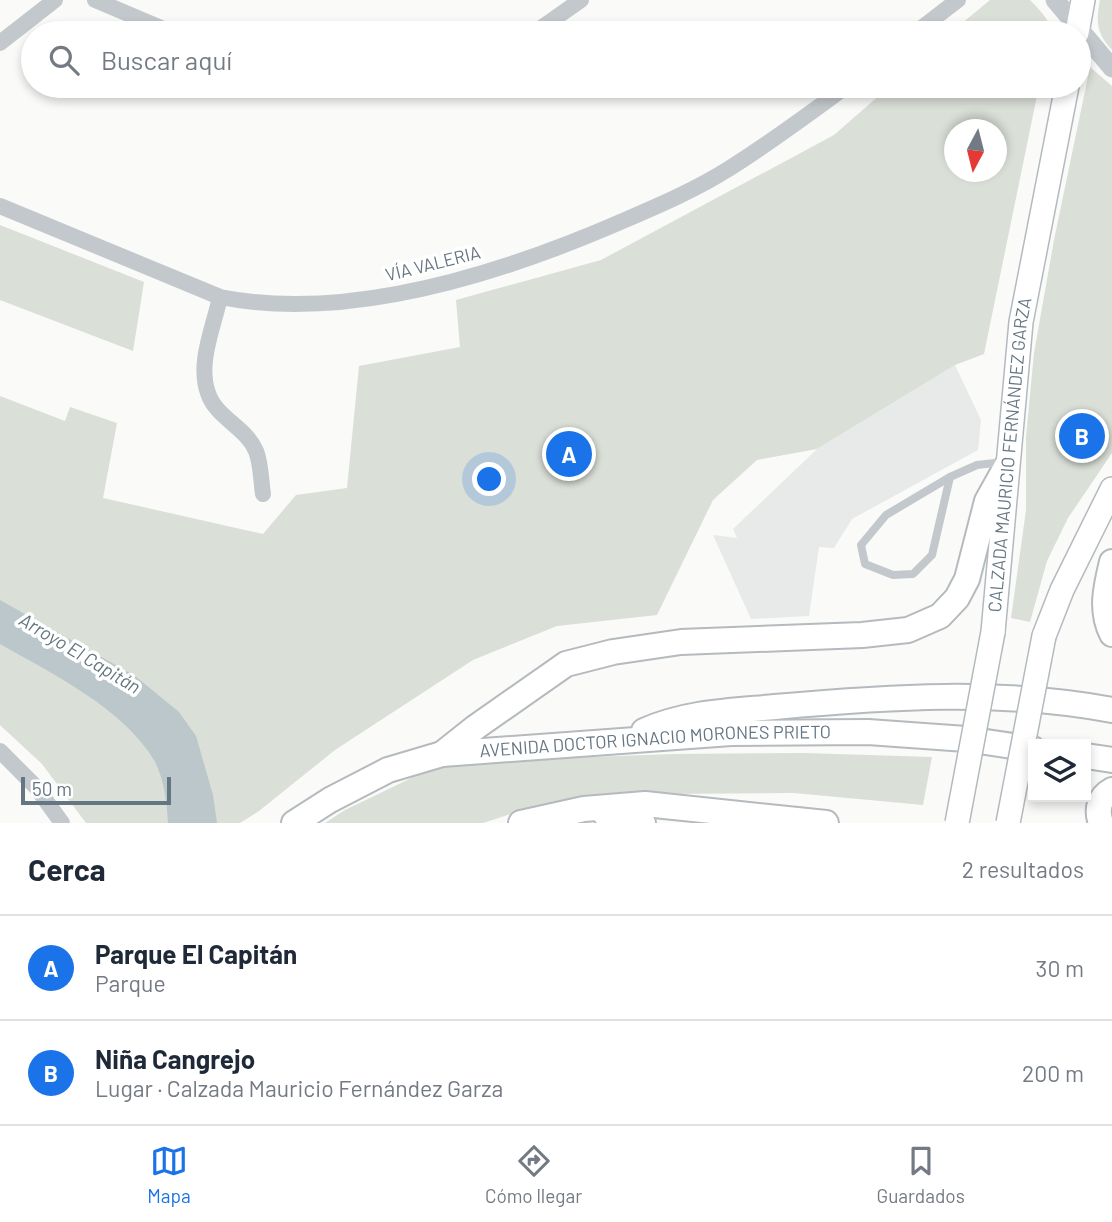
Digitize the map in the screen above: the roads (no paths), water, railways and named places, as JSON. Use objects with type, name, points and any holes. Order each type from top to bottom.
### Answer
[{"type":"main road","points":[[1079,21],[1083,0]]},
{"type":"main road","name":"CALZADA MAURICIO FERNÁNDEZ GARZA","points":[[957,823],[993,632],[1021,323],[1065,98]]},
{"type":"main road","points":[[442,754],[566,664],[613,652],[681,642],[908,631],[940,616],[957,598],[967,579],[987,500],[1007,464]]},
{"type":"main road","points":[[1008,823],[1044,636],[1062,590],[1112,489]]},
{"type":"main road","points":[[1112,562],[1104,606],[1112,634]]},
{"type":"main road","points":[[622,741],[657,725],[682,718],[903,698],[1007,699],[1081,704],[1111,709]]},
{"type":"main road","name":"AVENIDA DOCTOR IGNACIO MORONES PRIETO","points":[[294,823],[388,769],[442,754],[731,733],[869,732],[966,739],[1028,748]]},
{"type":"main road","points":[[1091,757],[1112,760]]},
{"type":"main road","points":[[1101,823],[1098,816],[1100,803],[1103,796],[1112,790]]},
{"type":"main road","points":[[521,823],[584,809],[645,804],[826,823]]},
{"type":"main road","points":[[584,809],[643,823]]},
{"type":"street","points":[[28,21],[55,0]]},
{"type":"street","points":[[95,0],[145,21]]},
{"type":"street","points":[[551,21],[581,0]]},
{"type":"street","points":[[931,21],[958,0]]},
{"type":"street","points":[[1055,0],[1070,21]]},
{"type":"street","points":[[0,43],[21,27]]},
{"type":"street","points":[[1091,46],[1112,68]]},
{"type":"street","name":"VÍA VALERIA","points":[[0,206],[220,297],[253,304],[288,306],[335,303],[383,296],[460,279],[589,236],[729,169],[830,98]]},
{"type":"street","points":[[220,297],[205,360],[207,392],[219,411],[242,431],[256,451],[263,494]]},
{"type":"street","points":[[0,751],[36,787],[62,823]]},
{"type":"lane","points":[[950,477],[932,555],[913,574],[893,575],[866,564],[861,545],[886,514],[950,477],[978,465],[1007,464]]},
{"type":"water","name":"Arroyo El Capitán","points":[[0,600],[135,676],[179,712],[196,736],[213,795],[217,823],[168,823],[160,775],[141,741],[85,693],[0,644]]},
{"type":"place","name":"Niña Cangrejo","points":[[1082,436]]},
{"type":"place","name":"Parque El Capitán","points":[[569,454]]}]
